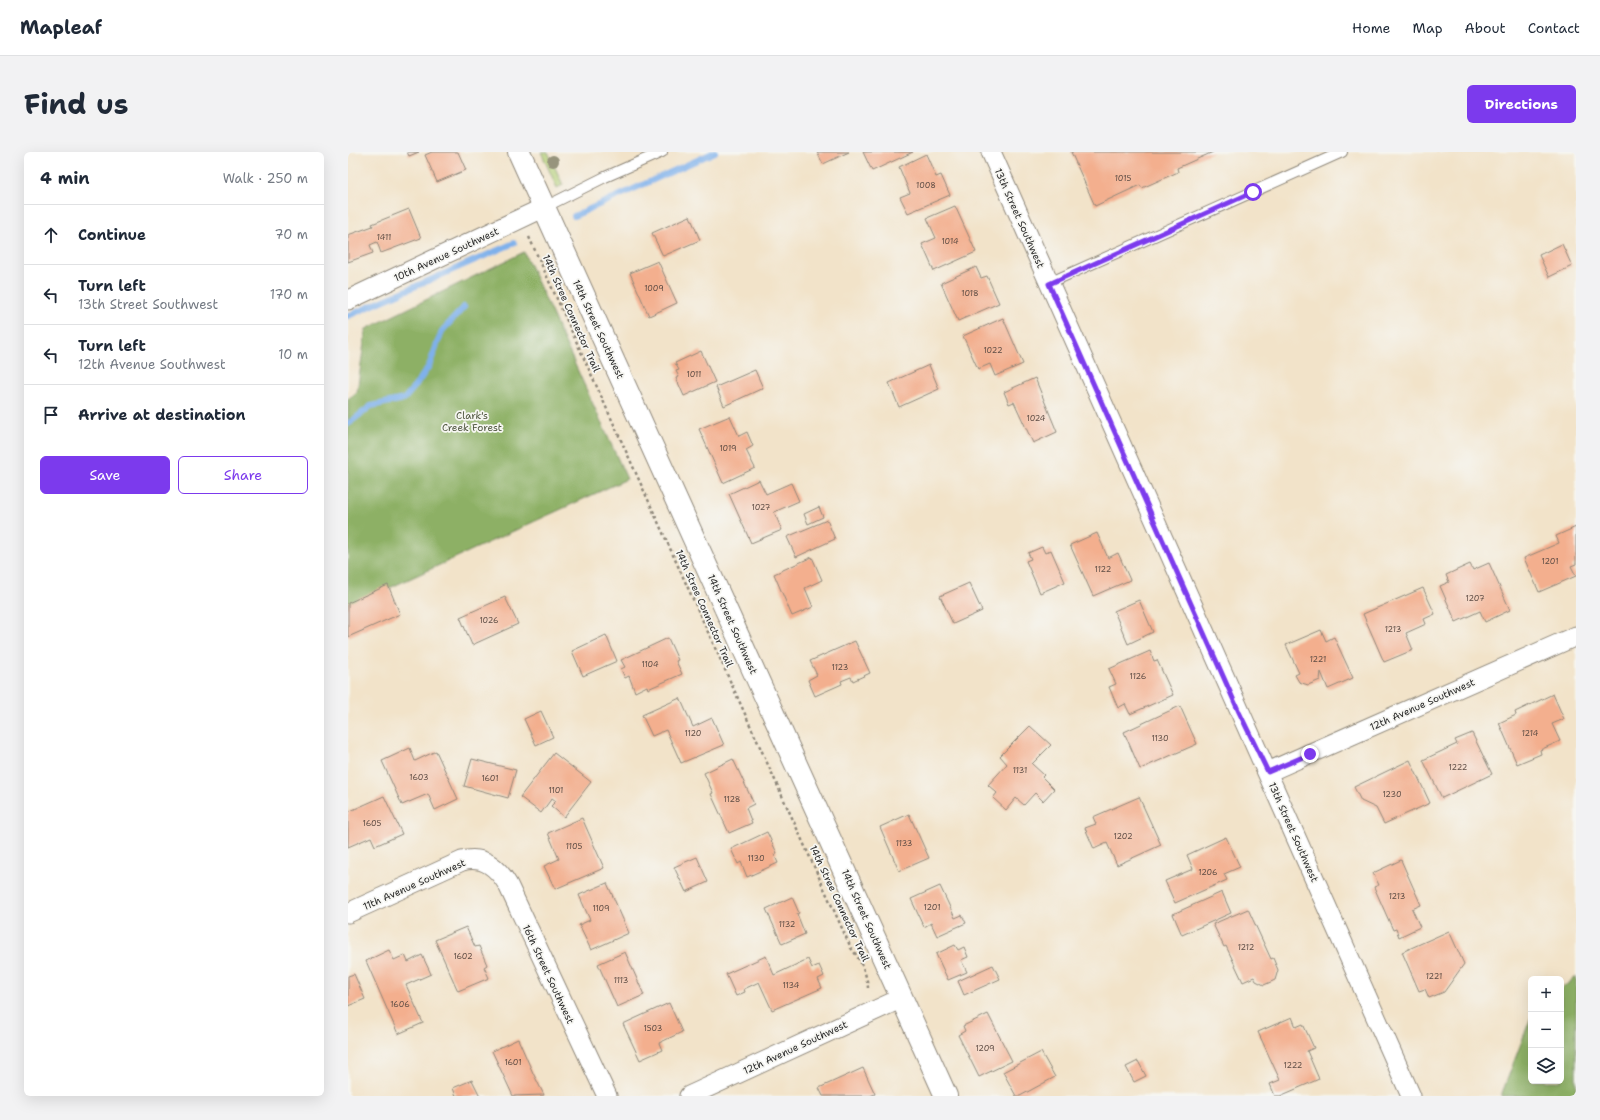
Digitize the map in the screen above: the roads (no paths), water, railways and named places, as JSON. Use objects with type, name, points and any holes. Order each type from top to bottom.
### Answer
[{"type":"street","name":"14th Street Southwest","points":[[519,152],[543,208],[946,1096]]},
{"type":"street","name":"13th Street Southwest","points":[[991,152],[1411,1096]]},
{"type":"street","name":"10th Avenue Southwest","points":[[348,300],[543,208]]},
{"type":"street","name":"12th Avenue Southwest","points":[[1268,772],[1576,636]]},
{"type":"street","name":"11th Avenue Southwest","points":[[348,913],[462,861],[482,861]]},
{"type":"street","name":"16th Street Southwest","points":[[482,861],[491,864],[497,869],[508,885],[607,1096]]},
{"type":"street","name":"12th Avenue Southwest","points":[[689,1096],[902,998]]},
{"type":"lane","points":[[543,208],[605,177],[662,152]]},
{"type":"lane","points":[[1049,284],[1342,152]]},
{"type":"waterway","points":[[574,216],[715,152]]},
{"type":"waterway","points":[[348,316],[514,243]]},
{"type":"waterway","points":[[348,424],[371,406],[404,399],[429,366],[442,331],[464,307]]},
{"type":"park label","name":"Clark's Creek Forest","points":[[472,420]]}]
